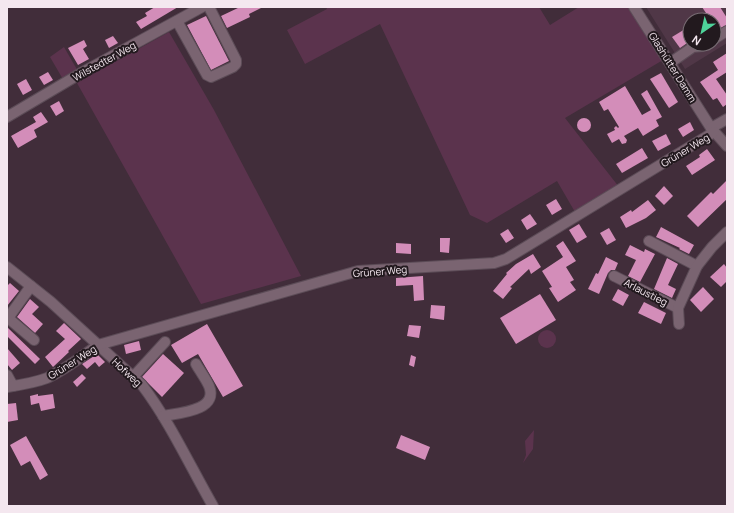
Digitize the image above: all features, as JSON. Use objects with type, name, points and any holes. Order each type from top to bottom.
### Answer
[{"type":"street","name":"Wilstedter Weg","points":[[7,117],[83,72],[202,7]]},
{"type":"street","points":[[177,21],[207,75],[211,78],[236,64],[236,60],[209,7]]},
{"type":"street","name":"Glashütter Damm","points":[[634,7],[713,130],[727,146]]},
{"type":"street","points":[[670,62],[685,52]]},
{"type":"street","points":[[713,130],[727,119]]},
{"type":"street","name":"Grüner Weg","points":[[10,387],[37,381],[51,376],[98,345],[358,271],[494,263],[506,259],[713,130]]},
{"type":"street","name":"Arlaustieg","points":[[679,324],[678,308],[697,266],[712,247],[727,232]]},
{"type":"street","points":[[649,241],[697,266]]},
{"type":"street","name":"Hofweg","points":[[7,267],[87,335],[133,377],[153,399],[213,506]]},
{"type":"street","name":"Arlaustieg","points":[[614,276],[678,308]]},
{"type":"street","points":[[31,286],[10,310],[8,318],[34,340]]},
{"type":"street","points":[[133,377],[165,342]]},
{"type":"street","points":[[163,416],[199,409],[206,404],[210,396],[210,388],[196,364]]},
{"type":"street","points":[[7,375],[10,387]]},
{"type":"shaded area","points":[[326,7],[539,7],[550,25],[579,7],[629,7],[663,60],[565,118],[619,187],[575,212],[557,181],[487,223],[470,215],[380,24],[305,64],[287,30],[327,9]]},
{"type":"shaded area","points":[[646,7],[727,7],[727,43],[722,46],[722,12],[682,12],[682,52],[712,52],[685,69]]},
{"type":"shaded area","points":[[169,32],[214,110],[301,276],[201,304],[77,83]]},
{"type":"shaded area","points":[[64,47],[79,73],[64,81],[50,57]]},
{"type":"shaded area","points":[[547,330],[553,333],[556,339],[553,345],[547,348],[541,345],[538,339],[541,333]]},
{"type":"shaded area","points":[[534,430],[533,449],[523,463],[526,455],[525,441]]},
{"type":"building","points":[[155,7],[178,7],[141,29],[136,22],[147,16],[145,13]]},
{"type":"building","points":[[240,7],[263,7],[249,14],[250,17],[227,28],[221,16]]},
{"type":"building","points":[[702,7],[720,7],[727,18],[727,25],[722,27],[722,12],[705,12]]},
{"type":"building","points":[[206,16],[229,61],[211,70],[187,25]]},
{"type":"building","points":[[682,31],[682,47],[680,48],[672,37]]},
{"type":"building","points":[[113,36],[118,43],[109,48],[105,40]]},
{"type":"building","points":[[84,40],[87,46],[83,49],[89,59],[78,65],[68,48]]},
{"type":"building","points":[[727,53],[727,72],[716,79],[727,95],[727,104],[723,107],[717,98],[713,100],[700,82],[718,70],[713,62]]},
{"type":"building","points":[[48,72],[53,80],[44,85],[39,77]]},
{"type":"building","points":[[661,73],[678,102],[669,108],[650,79]]},
{"type":"building","points":[[26,79],[32,90],[23,95],[17,84]]},
{"type":"building","points":[[625,86],[642,115],[651,110],[641,94],[647,90],[662,117],[656,120],[659,126],[643,136],[638,128],[624,136],[627,140],[626,143],[622,144],[619,139],[612,143],[607,134],[615,130],[614,128],[616,126],[618,128],[619,127],[608,109],[604,111],[599,102]]},
{"type":"building","points":[[59,101],[64,111],[56,116],[50,106]]},
{"type":"building","points":[[41,112],[48,122],[34,130],[37,137],[18,148],[11,136],[36,122],[33,117]]},
{"type":"building","points":[[584,118],[589,120],[591,125],[589,130],[584,132],[579,130],[577,125],[579,120]]},
{"type":"building","points":[[690,122],[694,130],[683,137],[678,129]]},
{"type":"building","points":[[666,134],[671,144],[658,151],[652,141]]},
{"type":"building","points":[[642,148],[648,158],[622,173],[616,164]]},
{"type":"building","points":[[707,149],[715,160],[692,175],[686,166],[700,157],[699,155]]},
{"type":"building","points":[[727,180],[727,199],[698,227],[687,216],[711,192],[713,194]]},
{"type":"building","points":[[664,186],[673,196],[664,205],[655,196]]},
{"type":"building","points":[[556,199],[562,209],[552,215],[546,205]]},
{"type":"building","points":[[648,200],[656,210],[646,218],[626,228],[620,217],[631,210],[632,212]]},
{"type":"building","points":[[530,214],[537,224],[527,230],[521,220]]},
{"type":"building","points":[[579,224],[587,237],[577,243],[569,230]]},
{"type":"building","points":[[661,227],[694,245],[689,254],[679,249],[680,248],[656,237]]},
{"type":"building","points":[[609,228],[616,240],[607,245],[600,233]]},
{"type":"building","points":[[508,229],[514,238],[506,243],[500,234]]},
{"type":"building","points":[[440,238],[450,238],[449,253],[440,252]]},
{"type":"building","points":[[563,241],[576,261],[566,267],[574,280],[570,282],[576,290],[558,302],[549,288],[552,287],[542,271],[563,257],[556,246]]},
{"type":"building","points":[[396,243],[411,244],[411,254],[396,253]]},
{"type":"building","points":[[630,245],[644,252],[645,249],[655,254],[640,282],[628,276],[636,260],[625,255]]},
{"type":"building","points":[[533,254],[541,267],[531,274],[529,269],[510,287],[512,288],[503,299],[493,291],[507,274],[506,273],[516,264]]},
{"type":"building","points":[[606,257],[618,263],[615,270],[611,270],[608,273],[599,294],[588,289],[596,273],[598,274]]},
{"type":"building","points":[[667,258],[678,264],[668,285],[676,289],[672,298],[654,289]]},
{"type":"building","points":[[724,264],[727,268],[727,281],[721,287],[710,277]]},
{"type":"building","points":[[423,276],[424,300],[414,301],[413,285],[396,286],[396,278]]},
{"type":"building","points":[[10,283],[19,291],[7,306],[7,286]]},
{"type":"building","points":[[703,287],[714,299],[701,312],[690,300]]},
{"type":"building","points":[[618,289],[629,295],[623,306],[612,300]]},
{"type":"building","points":[[540,294],[556,320],[516,344],[500,318]]},
{"type":"building","points":[[30,299],[39,307],[32,314],[43,324],[35,333],[17,317]]},
{"type":"building","points":[[644,302],[666,313],[661,324],[638,313]]},
{"type":"building","points":[[431,305],[445,306],[444,320],[430,318]]},
{"type":"building","points":[[64,323],[81,339],[53,367],[45,357],[65,339],[56,331]]},
{"type":"building","points":[[207,324],[243,386],[223,397],[198,354],[182,363],[171,345]]},
{"type":"building","points":[[409,325],[421,326],[419,338],[407,336]]},
{"type":"building","points":[[7,327],[40,359],[35,364],[7,336]]},
{"type":"building","points":[[139,341],[141,350],[126,354],[124,345]]},
{"type":"building","points":[[7,348],[20,363],[12,370],[7,364]]},
{"type":"building","points":[[97,354],[105,362],[99,367],[95,362],[87,369],[82,364]]},
{"type":"building","points":[[163,354],[184,373],[162,397],[142,377]]},
{"type":"building","points":[[411,355],[416,357],[414,367],[409,365]]},
{"type":"building","points":[[82,374],[86,378],[77,387],[73,382]]},
{"type":"building","points":[[38,394],[38,396],[53,394],[55,408],[41,411],[39,403],[31,405],[30,396]]},
{"type":"building","points":[[16,403],[18,420],[7,422],[7,404]]},
{"type":"building","points":[[401,435],[430,447],[425,460],[396,448]]},
{"type":"building","points":[[26,436],[48,475],[40,480],[30,461],[21,466],[10,445]]}]
